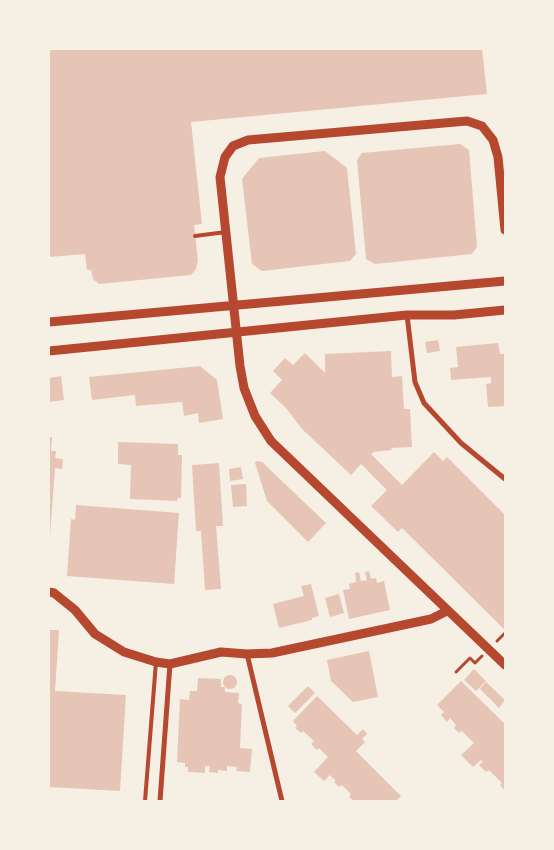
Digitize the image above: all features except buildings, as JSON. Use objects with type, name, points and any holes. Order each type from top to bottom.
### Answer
[{"type":"street","points":[[505,230],[498,158],[493,140],[482,126],[467,121],[248,140],[233,146],[225,157],[220,177],[236,332],[244,388],[255,416],[271,441],[505,665]]},
{"type":"street","points":[[49,322],[505,281]]},
{"type":"street","points":[[49,351],[407,315],[454,315],[505,310]]},
{"type":"street","points":[[407,315],[415,382],[424,403],[461,443],[505,479]]},
{"type":"street","points":[[49,592],[54,593],[75,610],[95,634],[124,652],[156,662],[170,664],[221,652],[272,653],[431,619],[448,611]]},
{"type":"street","points":[[247,654],[282,801]]},
{"type":"street","points":[[160,801],[170,664]]},
{"type":"lane","points":[[195,236],[226,232]]},
{"type":"lane","points":[[145,801],[156,662]]},
{"type":"path","points":[[456,672],[470,658]]}]
